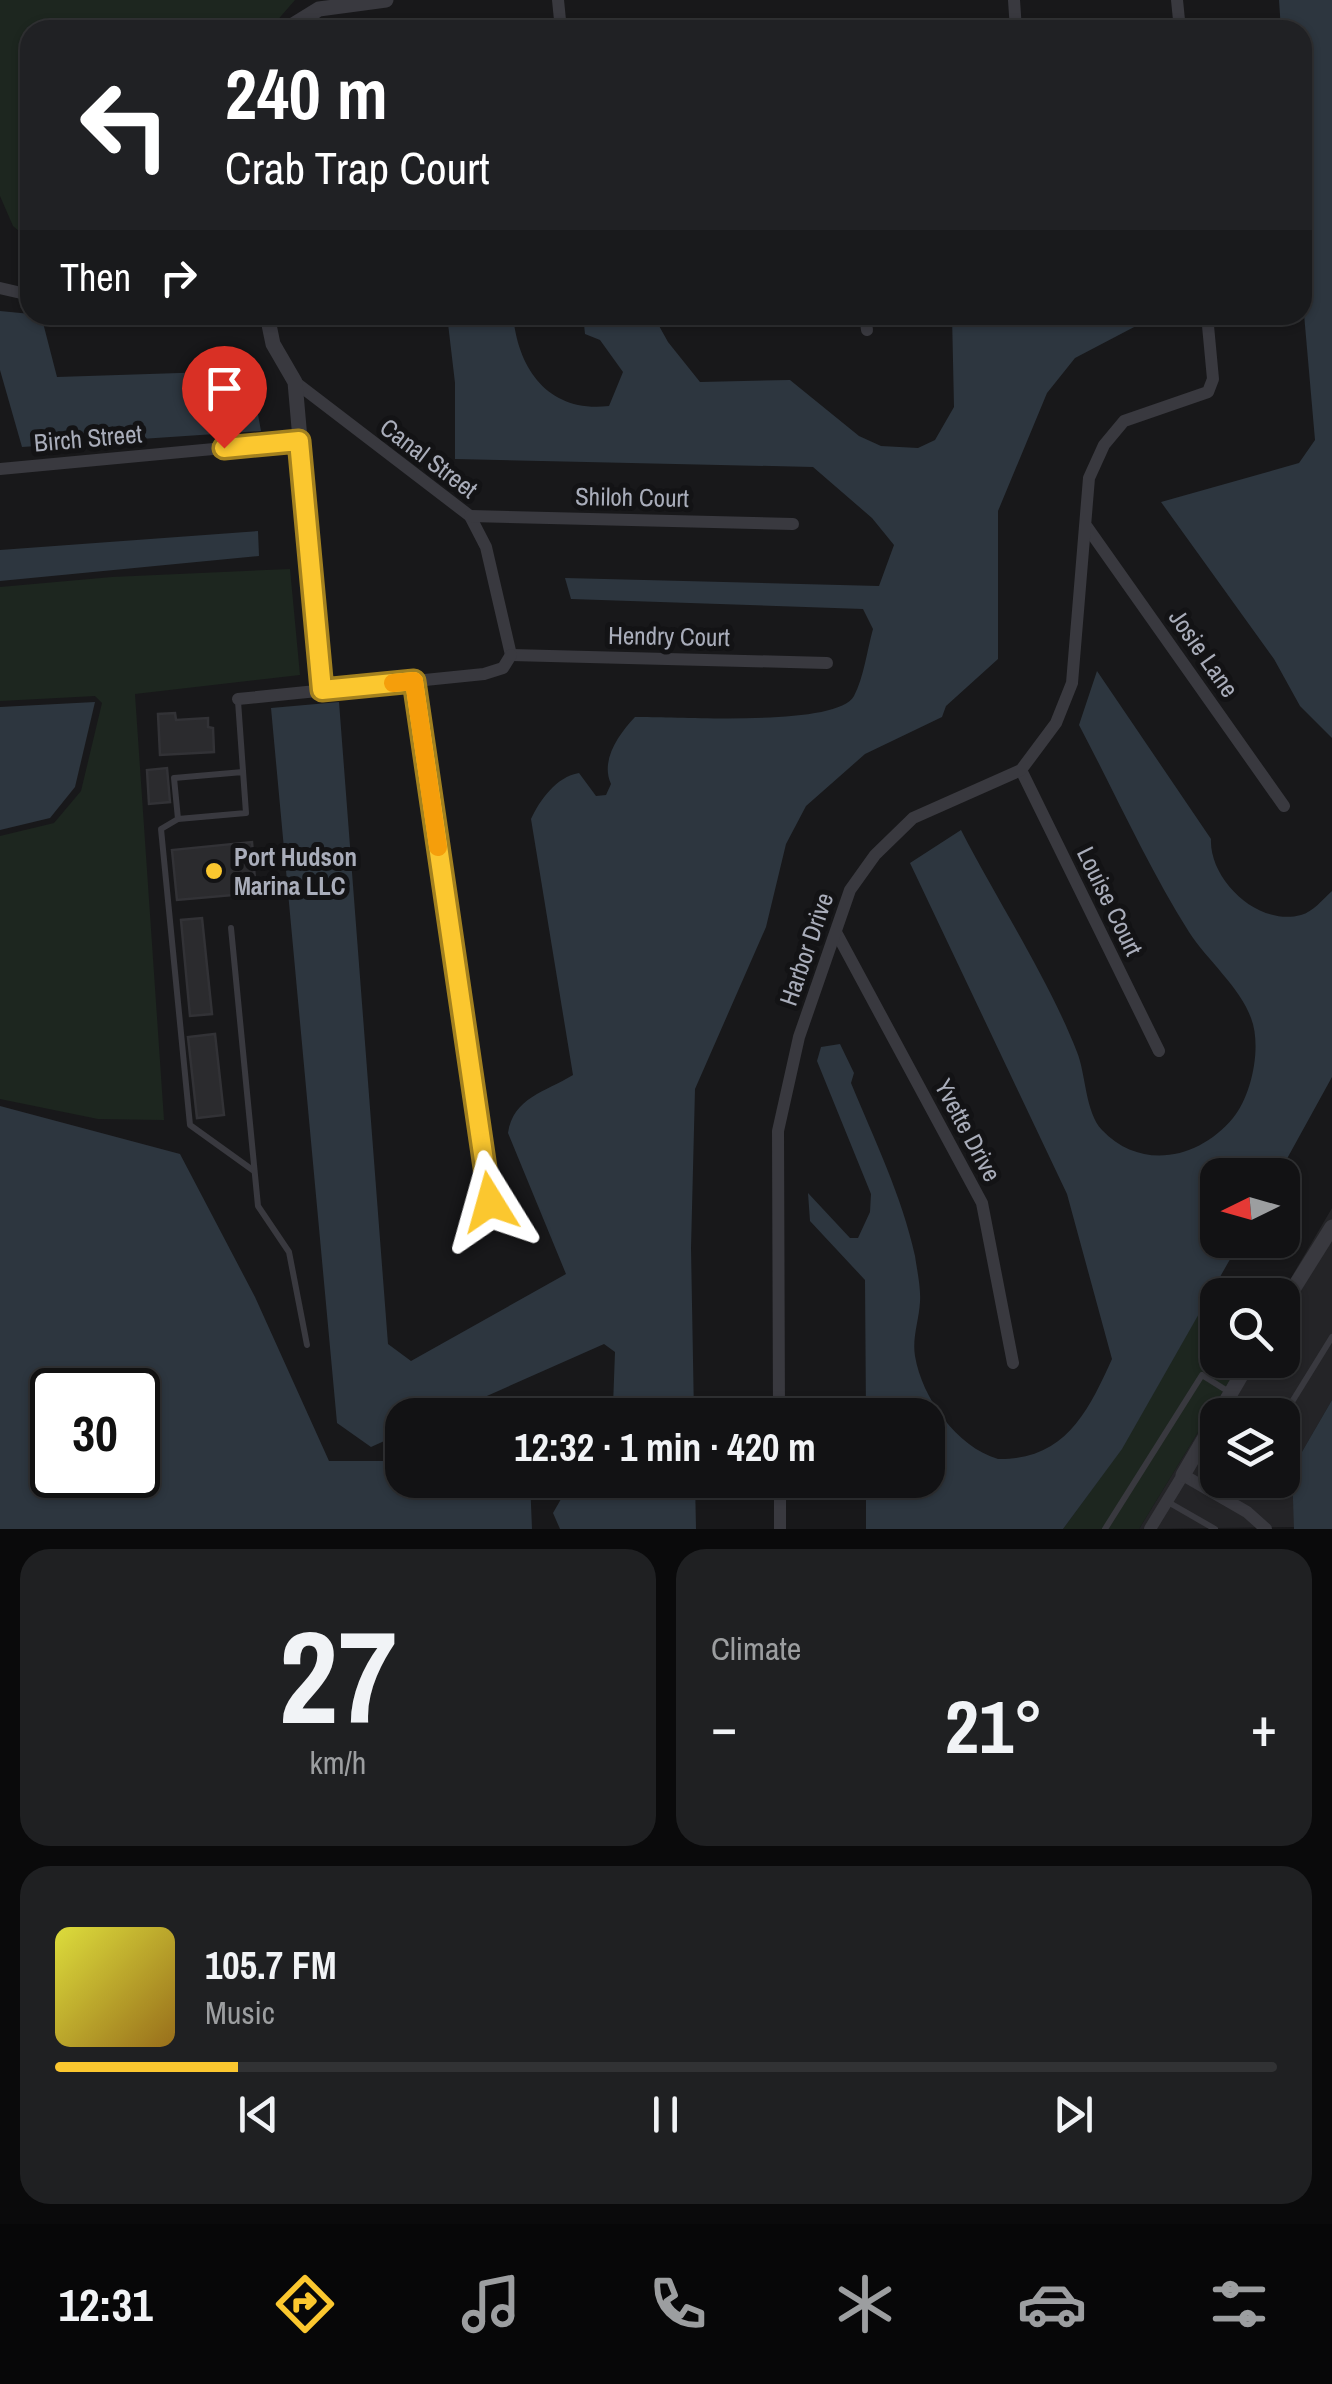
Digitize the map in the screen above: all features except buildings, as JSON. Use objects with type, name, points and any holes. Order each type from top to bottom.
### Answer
[{"type":"street","points":[[301,20],[319,9],[386,0]]},
{"type":"street","points":[[269,325],[273,344],[294,382],[322,690]]},
{"type":"street","points":[[866,325],[867,330]]},
{"type":"street","name":"Harbor Drive","points":[[779,1398],[778,1130],[799,1036],[838,934],[850,890],[875,855],[914,818],[1021,770],[1056,723],[1072,683],[1089,478],[1104,445],[1124,421],[1208,392],[1212,379],[1207,325]]},
{"type":"street","name":"Canal Street","points":[[294,382],[470,516],[486,547],[510,655]]},
{"type":"street","name":"Birch Street","points":[[0,469],[299,441]]},
{"type":"street","name":"Shiloh Court","points":[[470,516],[792,524]]},
{"type":"street","name":"Josie Lane","points":[[1086,527],[1284,806]]},
{"type":"street","points":[[238,699],[484,674],[504,668],[510,655]]},
{"type":"street","name":"Hendry Court","points":[[510,655],[827,663]]},
{"type":"street","points":[[414,681],[490,1202]]},
{"type":"street","name":"Louise Court","points":[[1021,770],[1159,1051]]},
{"type":"street","name":"Yvette Drive","points":[[838,934],[982,1203],[1013,1363]]},
{"type":"street","points":[[1300,1282],[1327,1245],[1332,1227]]},
{"type":"street","points":[[1150,1529],[1239,1378]]},
{"type":"street","points":[[1183,1476],[1231,1503],[1266,1529]]},
{"type":"street","points":[[780,1498],[780,1529]]},
{"type":"lane","points":[[238,699],[246,814],[178,819],[161,830],[190,1125],[254,1171]]},
{"type":"lane","points":[[178,819],[174,778],[243,772]]},
{"type":"lane","points":[[231,928],[258,1206],[289,1252],[307,1345]]},
{"type":"lane","points":[[1294,1398],[1332,1337]]},
{"type":"lane","points":[[1105,1529],[1202,1375],[1230,1393]]},
{"type":"lane","points":[[1231,1503],[1234,1498]]},
{"type":"lane","points":[[1167,1502],[1215,1529]]},
{"type":"shaded area","points":[[0,0],[295,0],[278,20],[20,20],[20,232],[13,226],[0,196]]},
{"type":"shaded area","points":[[1279,0],[1332,0],[1332,738],[1300,706],[1274,659],[1161,502],[1299,463],[1315,440],[1305,325],[1312,325],[1312,20],[1280,20]]},
{"type":"shaded area","points":[[0,311],[20,313],[20,325],[44,325],[57,377],[241,371],[251,376],[261,431],[22,447],[0,370]]},
{"type":"shaded area","points":[[448,325],[514,325],[522,353],[540,384],[569,402],[609,406],[623,372],[600,340],[585,334],[584,325],[659,325],[700,382],[790,380],[859,436],[881,446],[918,448],[935,440],[954,407],[952,325],[1138,325],[1075,358],[1047,393],[998,511],[998,659],[946,706],[942,717],[865,754],[806,806],[786,844],[766,927],[695,1089],[691,1248],[694,1398],[613,1398],[615,1352],[604,1344],[482,1398],[385,1398],[385,1441],[371,1447],[337,1423],[271,708],[339,702],[388,1344],[411,1361],[566,1274],[508,1133],[523,1104],[573,1075],[531,819],[539,804],[556,784],[579,773],[596,796],[606,795],[611,784],[610,757],[617,739],[635,717],[787,716],[841,706],[857,689],[873,629],[863,609],[571,599],[565,578],[879,586],[894,545],[872,518],[813,467],[455,459],[455,383]]},
{"type":"shaded area","points":[[258,531],[259,556],[0,581],[0,550]]},
{"type":"shaded area","points":[[290,569],[300,675],[135,694],[164,1120],[98,1119],[0,1099],[0,836],[54,823],[81,791],[102,703],[95,696],[0,701],[0,587],[112,577]]},
{"type":"shaded area","points":[[1097,671],[1211,839],[1218,869],[1239,896],[1253,907],[1285,917],[1305,913],[1332,891],[1332,1077],[1287,1158],[1200,1158],[1200,1258],[1231,1258],[1219,1278],[1200,1278],[1200,1312],[1122,1449],[1063,1529],[866,1529],[866,1498],[945,1498],[945,1420],[969,1444],[998,1459],[1041,1451],[1057,1442],[1083,1414],[1112,1359],[1067,1194],[910,863],[961,830],[1065,1025],[1080,1061],[1096,1122],[1118,1143],[1152,1155],[1170,1155],[1204,1143],[1233,1118],[1250,1084],[1256,1042],[1246,1007],[1174,907],[1079,725]]},
{"type":"shaded area","points":[[95,702],[75,787],[50,818],[0,830],[0,707]]},
{"type":"shaded area","points":[[840,1044],[854,1073],[851,1083],[903,1212],[920,1291],[914,1342],[931,1398],[866,1398],[865,1280],[810,1221],[808,1193],[850,1238],[858,1238],[870,1212],[871,1194],[817,1061],[821,1047]]},
{"type":"shaded area","points":[[0,1106],[180,1154],[255,1297],[329,1461],[385,1461],[385,1498],[531,1498],[532,1529],[0,1529]]},
{"type":"shaded area","points":[[1332,1208],[1332,1400],[1300,1455],[1300,1398],[1219,1398],[1231,1378],[1300,1378],[1300,1278],[1291,1278]]},
{"type":"shaded area","points":[[1199,1313],[1200,1378],[1231,1378],[1219,1398],[1200,1398],[1200,1429],[1139,1529],[1063,1529],[1122,1448]]},
{"type":"shaded area","points":[[1332,1400],[1332,1529],[1294,1529],[1293,1498],[1300,1498],[1300,1455]]},
{"type":"shaded area","points":[[1200,1429],[1200,1498],[1294,1498],[1296,1527],[1139,1529]]},
{"type":"shaded area","points":[[562,1498],[695,1498],[696,1529],[560,1529],[553,1513]]},
{"type":"slow traffic","points":[[393,683],[414,681],[438,847]]},
{"type":"place","name":"Port Hudson Marina LLC","points":[[214,871]]},
{"type":"route","points":[[224,448],[299,441],[322,690],[414,681],[490,1202]]}]
